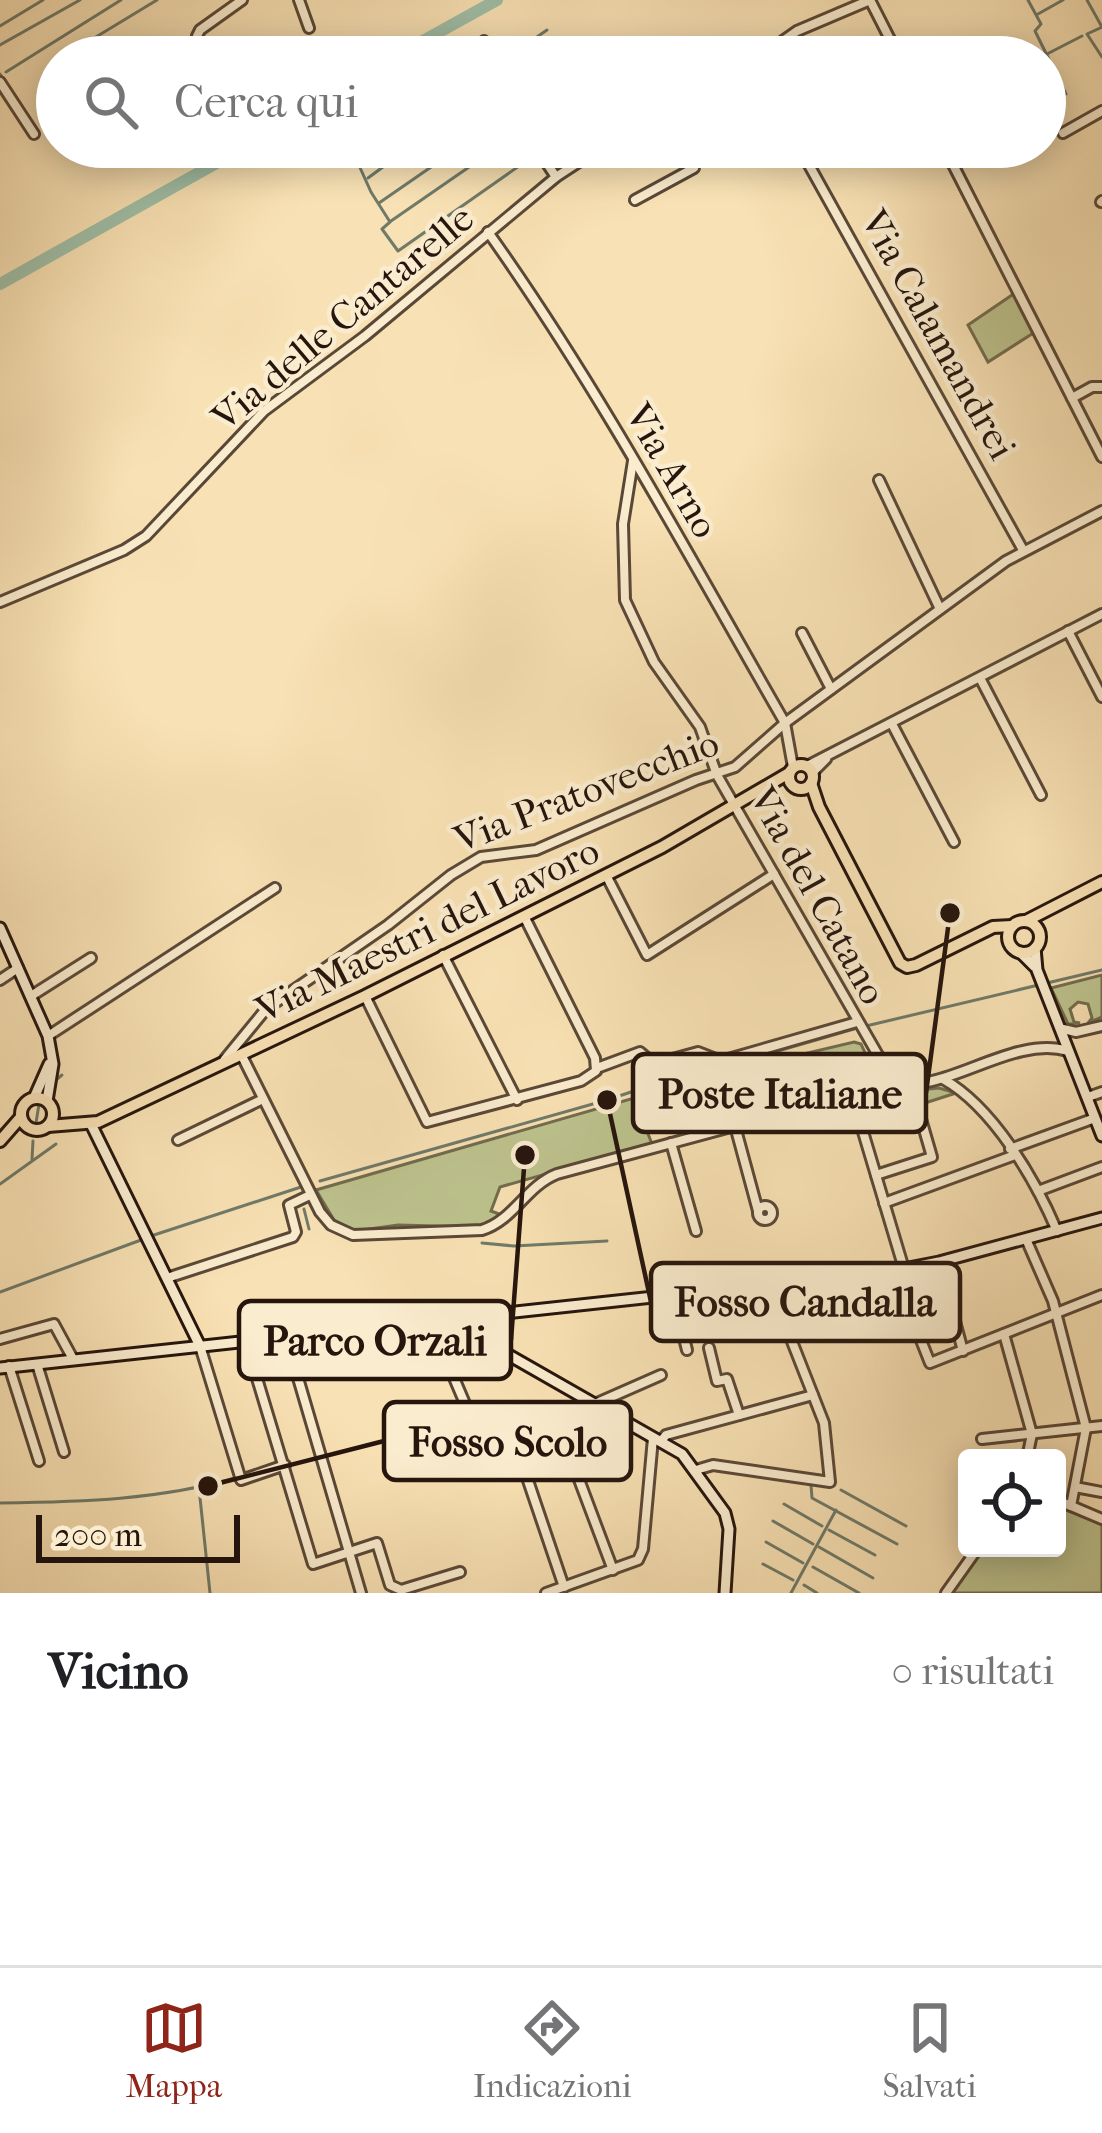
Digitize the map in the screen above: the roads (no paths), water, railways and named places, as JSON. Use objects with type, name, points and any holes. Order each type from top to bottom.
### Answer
[{"type":"main road","name":"Via Maestri del Lavoro","points":[[24,1122],[38,1130],[91,1124],[112,1116],[365,996],[766,788],[801,775]]},
{"type":"main road","points":[[801,775],[900,963],[907,967],[993,928],[1026,921],[1102,882]]},
{"type":"main road","points":[[960,944],[989,937],[1015,949],[1035,948],[1060,901]]},
{"type":"main road","points":[[1026,921],[1039,934]]},
{"type":"main road","points":[[1012,926],[1008,935],[1015,949]]},
{"type":"main road","points":[[1,1140],[24,1122],[25,1102],[45,1103],[83,1119],[112,1116]]},
{"type":"main road","points":[[45,1103],[48,1126]]},
{"type":"street","points":[[197,36],[242,0]]},
{"type":"street","points":[[299,0],[309,28]]},
{"type":"street","points":[[790,36],[869,0],[887,36]]},
{"type":"street","points":[[0,82],[34,134]]},
{"type":"street","points":[[1066,131],[1101,113]]},
{"type":"street","points":[[550,168],[556,177]]},
{"type":"street","name":"Via delle Cantarelle","points":[[0,602],[124,550],[146,536],[264,411],[365,336],[570,168]]},
{"type":"street","points":[[635,200],[694,168]]},
{"type":"street","name":"Via Calamandrei","points":[[811,168],[1023,550]]},
{"type":"street","points":[[955,168],[1102,457]]},
{"type":"street","name":"Via Arno","points":[[488,232],[530,291],[633,460],[785,723],[801,775]]},
{"type":"street","points":[[1072,398],[1102,387]]},
{"type":"street","name":"Via del Catano","points":[[633,460],[622,524],[626,600],[654,662],[700,727],[717,776],[894,1083]]},
{"type":"street","points":[[879,480],[940,609]]},
{"type":"street","name":"Via Pratovecchio","points":[[224,1060],[272,1004],[481,857],[536,850],[735,767],[785,723],[1023,550],[1102,511]]},
{"type":"street","points":[[801,775],[836,751],[1102,614]]},
{"type":"street","points":[[1068,632],[1102,697]]},
{"type":"street","points":[[802,633],[831,689]]},
{"type":"street","points":[[980,677],[1041,795]]},
{"type":"street","points":[[892,724],[954,842]]},
{"type":"street","points":[[606,875],[646,956],[774,874]]},
{"type":"street","points":[[50,1041],[274,888]]},
{"type":"street","points":[[524,916],[597,1068]]},
{"type":"street","points":[[0,928],[50,1041],[45,1103]]},
{"type":"street","points":[[1035,948],[1041,981],[1102,1136]]},
{"type":"street","points":[[1015,949],[1041,981]]},
{"type":"street","points":[[443,955],[517,1100]]},
{"type":"street","points":[[31,996],[91,958]]},
{"type":"street","points":[[0,980],[18,968]]},
{"type":"street","points":[[365,996],[427,1122],[581,1082],[597,1068],[640,1052],[654,1065],[667,1111]]},
{"type":"street","points":[[654,1065],[698,1052],[721,1061],[857,1022]]},
{"type":"street","points":[[1060,1028],[1076,1033],[1102,1026]]},
{"type":"street","points":[[1047,1048],[1060,1028]]},
{"type":"street","points":[[1060,1028],[1080,1076]]},
{"type":"street","points":[[240,1053],[326,1221],[353,1235],[482,1230],[500,1222],[546,1178],[894,1083],[942,1078],[1047,1048],[1068,1051]]},
{"type":"street","points":[[942,1078],[982,1109],[1038,1191],[1057,1231]]},
{"type":"street","points":[[1088,1097],[1102,1092]]},
{"type":"street","points":[[851,1095],[904,1269]]},
{"type":"street","points":[[178,1140],[262,1099]]},
{"type":"street","points":[[884,1203],[1095,1118]]},
{"type":"street","points":[[876,1175],[932,1157],[921,1119]]},
{"type":"street","points":[[91,1124],[200,1346],[241,1480],[285,1465]]},
{"type":"street","points":[[735,1126],[758,1211]]},
{"type":"street","points":[[671,1143],[696,1232]]},
{"type":"street","points":[[1038,1191],[1102,1167]]},
{"type":"street","points":[[167,1278],[293,1238],[296,1232],[289,1203],[309,1193]]},
{"type":"street","points":[[39,1462],[4,1367],[904,1269],[1102,1218]]},
{"type":"street","points":[[1026,1239],[1056,1313],[1086,1428],[1071,1506]]},
{"type":"street","points":[[939,1262],[963,1351]]},
{"type":"street","points":[[696,1470],[712,1465],[830,1482],[824,1423],[770,1283]]},
{"type":"street","points":[[673,1294],[687,1350]]},
{"type":"street","points":[[790,1335],[913,1319],[930,1363],[1102,1295]]},
{"type":"street","points":[[462,1318],[473,1335],[661,1441],[696,1470],[729,1529],[725,1593]]},
{"type":"street","points":[[0,1339],[14,1339],[54,1324],[73,1359]]},
{"type":"street","points":[[1004,1334],[1032,1434],[1029,1449]]},
{"type":"street","points":[[286,1337],[361,1593]]},
{"type":"street","points":[[247,1342],[313,1564],[377,1544],[389,1585],[401,1590],[460,1572]]},
{"type":"street","points":[[709,1348],[717,1381],[727,1379],[739,1415]]},
{"type":"street","points":[[37,1364],[64,1452]]},
{"type":"street","points":[[449,1366],[491,1465]]},
{"type":"street","points":[[486,1454],[516,1445],[524,1436],[592,1402],[661,1375]]},
{"type":"street","points":[[546,1593],[572,1588],[638,1560],[652,1454],[666,1435],[814,1395]]},
{"type":"street","points":[[557,1421],[614,1570]]},
{"type":"street","points":[[982,1439],[1102,1426]]},
{"type":"street","points":[[652,1454],[661,1441]]},
{"type":"street","points":[[516,1445],[572,1588]]},
{"type":"street","points":[[1075,1487],[1102,1492]]},
{"type":"street","points":[[1066,1504],[1102,1519]]},
{"type":"street","points":[[946,1593],[972,1557]]},
{"type":"waterway","points":[[0,26],[43,0]]},
{"type":"waterway","points":[[0,45],[80,0]]},
{"type":"waterway","points":[[64,36],[121,0]]},
{"type":"waterway","points":[[98,36],[157,0]]},
{"type":"waterway","points":[[432,36],[497,0]]},
{"type":"waterway","points":[[1028,0],[1041,24],[1035,31],[1037,36]]},
{"type":"waterway","points":[[1038,14],[1063,0]]},
{"type":"waterway","points":[[1087,0],[1102,27],[1087,34],[1102,57]]},
{"type":"waterway","points":[[538,36],[547,30]]},
{"type":"waterway","points":[[1066,44],[1082,36]]},
{"type":"waterway","points":[[6,72],[36,53]]},
{"type":"waterway","points":[[0,74],[34,125]]},
{"type":"waterway","points":[[0,284],[207,168]]},
{"type":"waterway","points":[[360,168],[390,222],[382,229],[398,251],[516,168]]},
{"type":"waterway","points":[[368,178],[382,168]]},
{"type":"waterway","points":[[379,203],[430,168]]},
{"type":"waterway","points":[[391,221],[468,168]]},
{"type":"waterway","points":[[557,171],[562,168]]},
{"type":"waterway","points":[[486,229],[549,177]]},
{"type":"waterway","points":[[866,1026],[1102,970]]},
{"type":"waterway","points":[[320,1181],[854,1029]]},
{"type":"waterway","points":[[56,1080],[62,1075]]},
{"type":"waterway","points":[[36,1123],[39,1104]]},
{"type":"waterway","points":[[32,1159],[33,1141]]},
{"type":"waterway","points":[[0,1184],[56,1144]]},
{"type":"waterway","points":[[154,1235],[301,1187]]},
{"type":"waterway","points":[[304,1209],[309,1229]]},
{"type":"waterway","points":[[0,1292],[141,1240]]},
{"type":"waterway","points":[[482,1243],[607,1241]]},
{"type":"waterway","points":[[0,1503],[150,1495],[239,1477]]},
{"type":"waterway","points":[[811,1485],[812,1498],[897,1544]]},
{"type":"waterway","points":[[199,1488],[210,1593]]},
{"type":"waterway","points":[[841,1490],[906,1526]]},
{"type":"waterway","points":[[784,1504],[822,1526]]},
{"type":"waterway","points":[[791,1593],[836,1510]]},
{"type":"waterway","points":[[773,1521],[813,1544]]},
{"type":"waterway","points":[[829,1530],[875,1555]]},
{"type":"waterway","points":[[766,1542],[803,1563]]},
{"type":"waterway","points":[[819,1547],[873,1578]]},
{"type":"waterway","points":[[763,1564],[793,1580]]},
{"type":"waterway","points":[[813,1567],[859,1593]]},
{"type":"waterway","points":[[804,1585],[817,1593]]},
{"type":"place","name":"Poste Italiane","points":[[950,913]]},
{"type":"place","name":"Fosso Candalla","points":[[607,1100]]},
{"type":"place","name":"Parco Orzali","points":[[525,1155]]},
{"type":"place","name":"Fosso Scolo","points":[[208,1486]]}]
